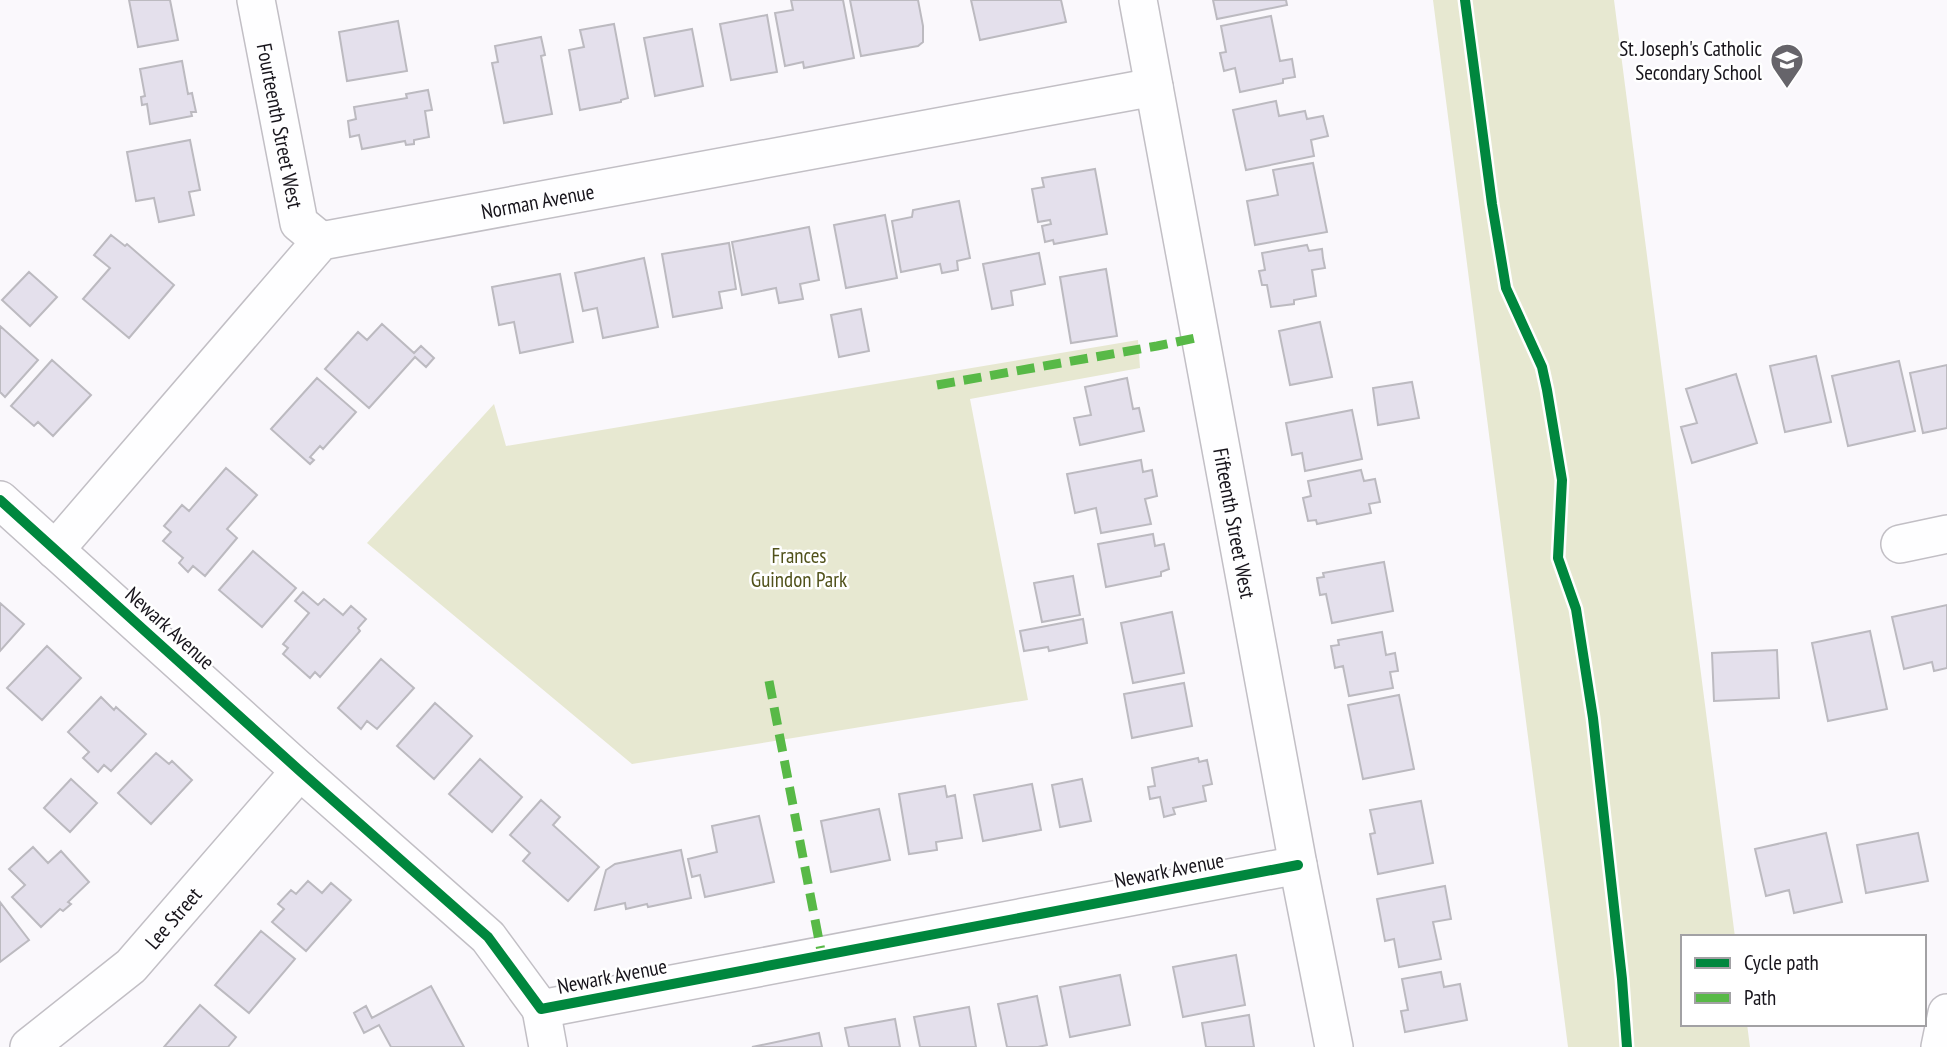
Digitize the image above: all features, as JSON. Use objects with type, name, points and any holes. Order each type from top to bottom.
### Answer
[{"type":"street","name":"Fourteenth Street West","points":[[256,0],[299,223],[321,241]]},
{"type":"street","name":"Fifteenth Street West","points":[[1138,0],[1334,1047]]},
{"type":"street","name":"Norman Avenue","points":[[321,241],[1154,87]]},
{"type":"street","points":[[55,550],[321,241]]},
{"type":"street","name":"Newark Avenue","points":[[0,500],[488,937],[541,1009],[1298,866]]},
{"type":"street","points":[[1900,544],[1947,534]]},
{"type":"street","name":"Lee Street","points":[[29,1047],[131,965],[300,771]]},
{"type":"street","points":[[541,1009],[548,1047]]},
{"type":"street","points":[[1940,1047],[1947,1013]]},
{"type":"green space","points":[[1433,0],[1614,0],[1735,935],[1681,935],[1681,1026],[1747,1026],[1750,1047],[1568,1047]]},
{"type":"green space","name":"Frances Guindon Park","points":[[1138,340],[1140,368],[970,399],[1028,700],[632,764],[367,543],[494,404],[506,446]]},
{"type":"building","points":[[129,0],[170,0],[178,40],[138,47]]},
{"type":"building","points":[[791,0],[843,0],[854,58],[804,68],[803,62],[785,66],[775,13],[793,10]]},
{"type":"building","points":[[850,0],[918,0],[923,42],[918,46],[861,56]]},
{"type":"building","points":[[971,0],[1061,0],[1066,22],[980,40]]},
{"type":"building","points":[[1213,0],[1286,0],[1287,5],[1217,19]]},
{"type":"building","points":[[767,15],[777,72],[731,80],[720,24]]},
{"type":"building","points":[[1271,16],[1280,61],[1292,59],[1295,77],[1283,79],[1283,83],[1240,92],[1235,68],[1224,71],[1220,53],[1226,52],[1221,26]]},
{"type":"building","points":[[398,21],[407,71],[347,81],[339,32]]},
{"type":"building","points":[[614,24],[628,98],[621,102],[580,110],[569,50],[584,47],[580,30]]},
{"type":"building","points":[[692,29],[703,86],[655,96],[644,38]]},
{"type":"building","points":[[541,37],[545,55],[541,56],[552,114],[504,123],[492,63],[498,62],[495,46]]},
{"type":"building","points":[[182,61],[188,94],[192,93],[196,112],[191,112],[192,116],[150,124],[147,104],[142,105],[141,97],[145,96],[140,69]]},
{"type":"building","points":[[428,90],[432,110],[425,111],[429,137],[414,140],[414,144],[406,145],[405,141],[362,149],[359,135],[350,137],[348,121],[356,119],[354,107],[407,98],[406,94]]},
{"type":"building","points":[[1276,101],[1279,116],[1305,111],[1307,119],[1323,116],[1328,136],[1311,140],[1314,156],[1246,170],[1233,110]]},
{"type":"building","points":[[190,140],[200,190],[189,192],[194,215],[159,222],[154,198],[136,201],[127,152]]},
{"type":"building","points":[[1313,163],[1327,232],[1255,245],[1247,201],[1278,195],[1273,170]]},
{"type":"building","points":[[1095,169],[1107,234],[1054,244],[1053,240],[1045,242],[1042,226],[1051,224],[1050,220],[1038,222],[1032,189],[1044,187],[1042,178]]},
{"type":"building","points":[[959,201],[970,258],[957,261],[958,270],[942,273],[940,264],[901,272],[892,221],[912,217],[913,210]]},
{"type":"building","points":[[885,215],[897,278],[846,288],[834,225]]},
{"type":"building","points":[[809,227],[819,280],[800,284],[803,299],[779,303],[776,288],[742,295],[732,242]]},
{"type":"building","points":[[111,235],[125,246],[127,244],[174,285],[129,338],[83,299],[110,268],[94,255]]},
{"type":"building","points":[[729,243],[736,289],[719,292],[722,308],[673,317],[662,254]]},
{"type":"building","points":[[1307,245],[1309,251],[1322,249],[1325,268],[1312,270],[1316,296],[1294,300],[1294,304],[1271,307],[1267,285],[1262,285],[1259,271],[1265,270],[1262,253]]},
{"type":"building","points":[[1039,253],[1045,284],[1011,291],[1013,305],[992,309],[983,264]]},
{"type":"building","points":[[644,258],[658,327],[603,338],[597,308],[583,311],[575,273]]},
{"type":"building","points":[[1106,269],[1117,336],[1071,343],[1060,277]]},
{"type":"building","points":[[29,272],[57,297],[30,326],[2,300]]},
{"type":"building","points":[[560,274],[573,342],[520,353],[514,322],[499,325],[492,287]]},
{"type":"building","points":[[861,309],[869,351],[839,357],[831,315]]},
{"type":"building","points":[[1320,322],[1332,377],[1290,385],[1279,331]]},
{"type":"building","points":[[382,324],[414,353],[421,346],[434,358],[426,367],[415,357],[369,408],[325,369],[358,332],[367,340]]},
{"type":"building","points":[[0,326],[38,360],[5,397],[0,392]]},
{"type":"building","points":[[1816,356],[1831,422],[1785,432],[1770,366]]},
{"type":"building","points":[[52,360],[91,395],[53,436],[38,422],[34,426],[11,406]]},
{"type":"building","points":[[1899,361],[1915,431],[1848,446],[1832,376]]},
{"type":"building","points":[[1947,365],[1947,428],[1923,433],[1910,373]]},
{"type":"building","points":[[1736,374],[1757,443],[1692,463],[1681,427],[1697,423],[1686,389]]},
{"type":"building","points":[[317,378],[356,412],[323,449],[320,446],[310,457],[314,460],[310,464],[271,429]]},
{"type":"building","points":[[1127,378],[1133,409],[1139,408],[1144,431],[1080,445],[1074,418],[1091,415],[1085,387]]},
{"type":"building","points":[[1412,382],[1419,418],[1378,425],[1373,388]]},
{"type":"building","points":[[1352,410],[1362,459],[1305,471],[1302,453],[1292,455],[1286,423]]},
{"type":"building","points":[[1141,460],[1143,472],[1152,470],[1157,496],[1145,499],[1151,524],[1101,533],[1096,508],[1075,513],[1067,474]]},
{"type":"building","points":[[226,468],[257,495],[227,529],[237,538],[205,576],[193,566],[188,572],[179,563],[183,558],[163,541],[171,532],[164,526],[182,505],[189,511]]},
{"type":"building","points":[[1361,470],[1364,481],[1375,479],[1380,502],[1369,504],[1371,513],[1317,524],[1316,520],[1308,521],[1303,498],[1311,496],[1308,481]]},
{"type":"building","points":[[1153,534],[1155,546],[1164,544],[1169,569],[1161,572],[1161,576],[1106,587],[1098,544]]},
{"type":"building","points":[[253,551],[296,588],[262,627],[219,590]]},
{"type":"building","points":[[1384,562],[1393,611],[1332,623],[1326,594],[1320,595],[1317,578],[1324,577],[1323,573]]},
{"type":"building","points":[[1073,576],[1080,615],[1042,622],[1034,583]]},
{"type":"building","points":[[303,592],[318,605],[324,599],[343,615],[351,606],[366,619],[358,628],[360,631],[320,677],[315,672],[310,678],[283,654],[288,648],[283,644],[309,613],[295,601]]},
{"type":"building","points":[[0,603],[24,624],[0,651]]},
{"type":"building","points":[[1947,605],[1947,668],[1934,671],[1932,662],[1904,669],[1892,617]]},
{"type":"building","points":[[1172,612],[1184,673],[1133,683],[1121,623]]},
{"type":"building","points":[[1083,619],[1087,643],[1049,651],[1048,647],[1024,651],[1020,631]]},
{"type":"building","points":[[1870,631],[1887,709],[1828,721],[1812,643]]},
{"type":"building","points":[[1382,632],[1386,655],[1395,653],[1398,671],[1390,672],[1393,688],[1349,696],[1343,666],[1335,668],[1331,646],[1339,645],[1338,640]]},
{"type":"building","points":[[47,646],[81,678],[42,720],[7,688]]},
{"type":"building","points":[[1777,650],[1779,698],[1714,701],[1712,653]]},
{"type":"building","points":[[381,659],[414,688],[377,729],[367,721],[361,729],[338,708]]},
{"type":"building","points":[[1184,683],[1192,726],[1132,738],[1124,694]]},
{"type":"building","points":[[1399,695],[1414,769],[1363,779],[1348,705]]},
{"type":"building","points":[[101,697],[146,734],[111,771],[104,765],[98,772],[83,758],[89,752],[68,732]]},
{"type":"building","points":[[435,703],[472,736],[434,779],[397,746]]},
{"type":"building","points":[[156,753],[169,764],[172,761],[192,780],[151,824],[118,793]]},
{"type":"building","points":[[1198,758],[1199,762],[1207,760],[1212,784],[1203,786],[1206,801],[1173,808],[1175,814],[1164,817],[1160,797],[1150,799],[1148,787],[1155,786],[1152,768]]},
{"type":"building","points":[[480,759],[522,797],[492,832],[449,794]]},
{"type":"building","points":[[71,779],[97,803],[70,832],[44,808]]},
{"type":"building","points":[[1082,779],[1091,821],[1060,827],[1052,785]]},
{"type":"building","points":[[1032,784],[1041,830],[983,841],[974,795]]},
{"type":"building","points":[[945,786],[947,797],[955,795],[962,838],[936,842],[937,850],[909,854],[899,794]]},
{"type":"building","points":[[541,800],[560,817],[553,825],[599,867],[568,901],[523,861],[530,853],[510,835]]},
{"type":"building","points":[[1421,801],[1433,863],[1378,874],[1370,834],[1375,833],[1370,810]]},
{"type":"building","points":[[879,809],[890,860],[831,872],[821,821]]},
{"type":"building","points":[[759,816],[774,882],[705,897],[700,875],[692,877],[688,859],[717,852],[712,826]]},
{"type":"building","points":[[1826,833],[1842,902],[1794,913],[1789,890],[1766,896],[1755,849]]},
{"type":"building","points":[[1918,833],[1928,881],[1866,893],[1857,845]]},
{"type":"building","points":[[33,847],[48,863],[61,851],[89,882],[68,902],[71,904],[63,911],[60,909],[41,927],[12,897],[25,885],[9,869]]},
{"type":"building","points":[[681,850],[691,898],[648,907],[647,904],[626,909],[625,903],[595,910],[606,870],[615,864]]},
{"type":"building","points":[[308,881],[322,893],[331,883],[351,900],[306,951],[272,922],[284,909],[278,904],[291,890],[296,894]]},
{"type":"building","points":[[1445,886],[1451,919],[1433,922],[1441,959],[1399,967],[1394,939],[1385,941],[1377,899]]},
{"type":"building","points":[[0,902],[29,940],[0,962]]},
{"type":"building","points":[[261,931],[295,959],[249,1013],[215,985]]},
{"type":"building","points":[[1236,955],[1245,1005],[1183,1017],[1173,967]]},
{"type":"building","points":[[1441,972],[1444,987],[1460,984],[1467,1020],[1405,1032],[1401,1011],[1408,1010],[1402,979]]},
{"type":"building","points":[[1120,975],[1130,1025],[1070,1037],[1060,987]]},
{"type":"building","points":[[431,986],[464,1047],[391,1047],[379,1025],[364,1033],[354,1013],[366,1006],[372,1018]]},
{"type":"building","points":[[1037,996],[1047,1045],[1007,1047],[998,1004]]},
{"type":"building","points":[[200,1005],[236,1037],[228,1047],[164,1047]]},
{"type":"building","points":[[969,1007],[976,1047],[920,1047],[914,1017]]},
{"type":"building","points":[[1249,1015],[1254,1047],[1206,1047],[1202,1023]]},
{"type":"building","points":[[895,1019],[900,1047],[849,1047],[845,1028]]},
{"type":"building","points":[[819,1033],[822,1047],[752,1047]]},
{"type":"marked path","points":[[937,385],[1200,337]]},
{"type":"marked path","points":[[769,681],[822,956]]},
{"type":"cycle path","points":[[1465,0],[1506,288],[1542,367],[1562,480],[1558,558],[1576,609],[1593,718],[1627,1047]]},
{"type":"cycle path","points":[[0,500],[488,937],[541,1009],[1298,865]]},
{"type":"place","name":"St. Joseph's Catholic Secondary School","points":[[1787,90]]}]
